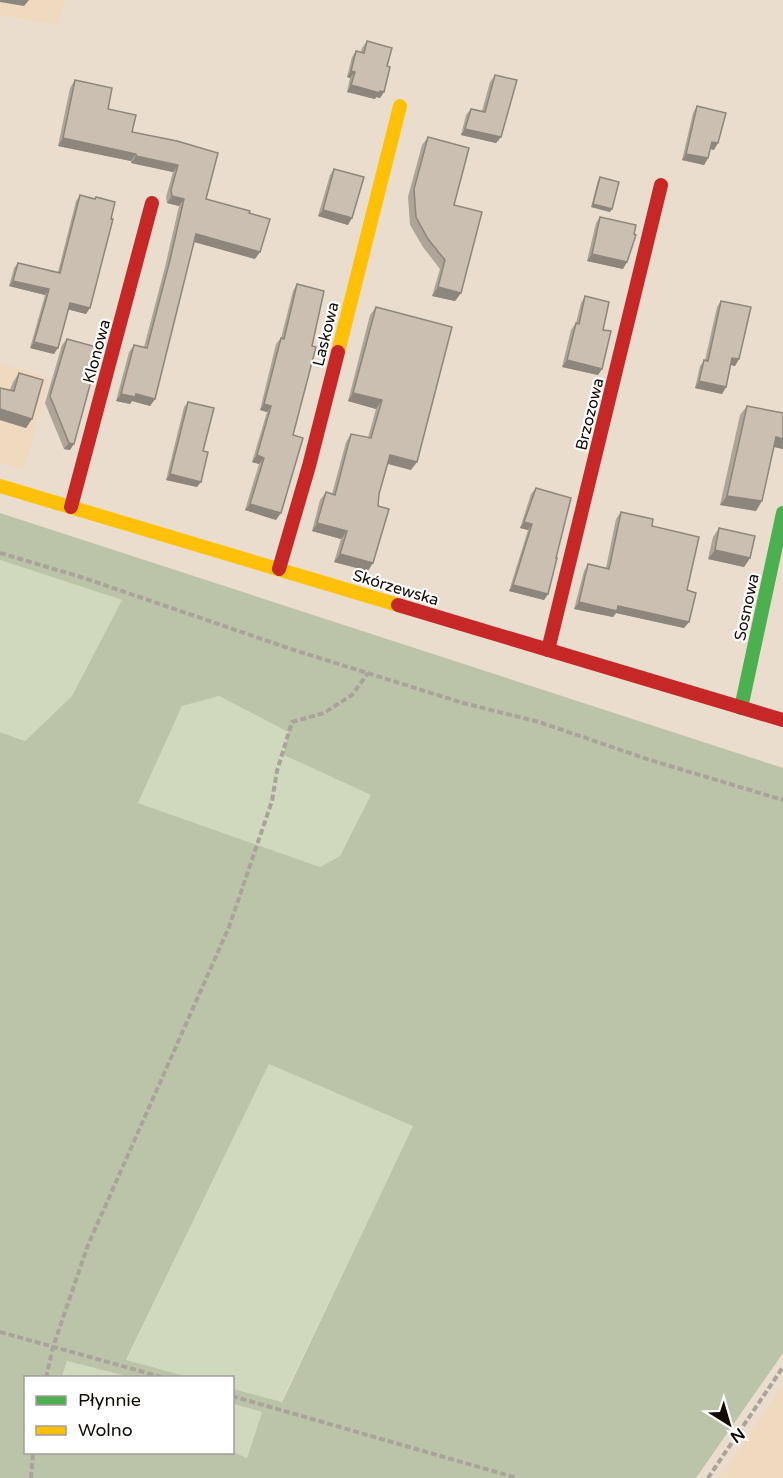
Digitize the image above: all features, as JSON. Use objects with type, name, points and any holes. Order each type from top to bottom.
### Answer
[{"type":"street","name":"Laskowa","points":[[279,569],[309,466],[400,106]]},
{"type":"street","name":"Brzozowa","points":[[548,650],[661,185]]},
{"type":"street","name":"Klonowa","points":[[71,507],[152,203]]},
{"type":"street","name":"Skórzewska","points":[[0,486],[783,720]]},
{"type":"street","name":"Sosnowa","points":[[741,708],[783,513]]},
{"type":"path","points":[[0,553],[81,577],[283,646],[463,703],[539,722],[650,760],[783,800]]},
{"type":"path","points":[[46,1376],[53,1347],[88,1245],[229,927],[272,801],[277,771],[292,722],[324,713],[352,695],[368,673]]},
{"type":"path","points":[[0,1332],[161,1376]]},
{"type":"path","points":[[708,1478],[783,1367]]},
{"type":"path","points":[[234,1397],[517,1478]]},
{"type":"path","points":[[31,1478],[33,1454]]},
{"type":"shaded area","points":[[0,0],[65,0],[59,25],[0,15]]},
{"type":"shaded area","points":[[1,363],[49,378],[24,470],[0,463]]},
{"type":"shaded area","points":[[783,1385],[783,1478],[719,1478]]},
{"type":"green space","points":[[0,513],[783,768],[783,1353],[696,1478],[0,1478],[0,732],[25,741],[72,696],[122,600],[0,560]],"holes":[[[219,696],[288,732],[284,755],[371,795],[340,856],[320,867],[138,803],[182,706]],[[269,1064],[413,1126],[282,1402],[234,1389],[234,1404],[262,1412],[247,1458],[234,1452],[24,1454],[24,1376],[62,1376],[67,1361],[126,1376],[185,1376],[126,1360]]]},
{"type":"green space","points":[[0,560],[122,600],[72,696],[25,741],[0,732]]},
{"type":"green space","points":[[219,696],[288,732],[284,755],[372,795],[340,856],[320,867],[138,803],[182,705]]},
{"type":"green space","points":[[269,1064],[414,1125],[281,1402],[234,1389],[234,1376],[185,1376],[126,1361]]},
{"type":"green space","points":[[67,1361],[126,1376],[63,1376]]},
{"type":"green space","points":[[234,1405],[262,1412],[247,1458],[234,1452]]},
{"type":"building","points":[[367,41],[392,48],[384,92],[380,91],[380,93],[351,85],[355,72],[351,71],[356,51],[364,53]]},
{"type":"building","points":[[495,75],[517,80],[501,137],[465,129],[471,109],[485,112]]},
{"type":"building","points":[[75,80],[112,88],[108,109],[136,115],[132,132],[177,141],[218,153],[206,199],[270,219],[260,252],[196,234],[155,399],[136,394],[135,397],[121,394],[134,345],[147,348],[170,260],[184,199],[172,196],[171,190],[178,165],[63,138]]},
{"type":"building","points":[[697,106],[726,113],[718,143],[712,142],[708,158],[686,154]]},
{"type":"building","points":[[428,137],[469,148],[454,205],[482,212],[461,293],[438,287],[445,260],[428,239],[416,217],[414,189]]},
{"type":"building","points":[[334,169],[364,177],[352,218],[323,210]]},
{"type":"building","points":[[600,177],[619,182],[612,209],[593,204]]},
{"type":"building","points":[[80,195],[115,202],[111,219],[113,219],[90,308],[70,303],[58,348],[34,342],[49,289],[13,281],[18,263],[60,273]]},
{"type":"building","points":[[600,217],[636,225],[634,234],[636,235],[627,262],[592,254]]},
{"type":"building","points":[[297,284],[324,291],[312,346],[316,347],[293,435],[303,438],[281,513],[250,504],[264,458],[257,455],[271,406],[264,404],[281,338],[284,339]]},
{"type":"building","points":[[585,296],[609,302],[603,330],[611,331],[602,369],[567,360],[576,323],[579,324]]},
{"type":"building","points":[[721,301],[751,307],[739,359],[732,358],[726,387],[699,381],[704,360],[708,361]]},
{"type":"building","points":[[376,307],[452,327],[417,462],[390,455],[378,506],[389,509],[373,563],[340,554],[347,531],[317,523],[326,492],[335,495],[351,434],[371,438],[382,400],[353,393]]},
{"type":"building","points":[[67,339],[100,348],[74,444],[69,443],[50,396]]},
{"type":"building","points":[[19,373],[43,380],[32,419],[0,409],[0,388],[14,391]]},
{"type":"building","points":[[188,402],[214,408],[203,451],[208,452],[201,482],[170,474]]},
{"type":"building","points":[[747,406],[783,413],[783,439],[776,437],[762,501],[727,496]]},
{"type":"building","points":[[536,488],[571,498],[548,594],[513,585],[532,524],[524,522]]},
{"type":"building","points":[[621,512],[653,519],[652,526],[699,537],[687,590],[696,593],[689,622],[618,606],[617,611],[579,602],[588,564],[609,569]]},
{"type":"building","points":[[719,528],[755,536],[750,558],[715,550]]},
{"type":"traffic: fast","points":[[741,708],[783,513]]},
{"type":"traffic: slow","points":[[338,352],[400,106]]},
{"type":"traffic: slow","points":[[0,486],[398,605]]},
{"type":"traffic: jam","points":[[548,650],[661,185]]},
{"type":"traffic: jam","points":[[71,507],[152,203]]},
{"type":"traffic: jam","points":[[279,569],[309,466],[338,352]]},
{"type":"traffic: jam","points":[[398,605],[783,720]]}]
